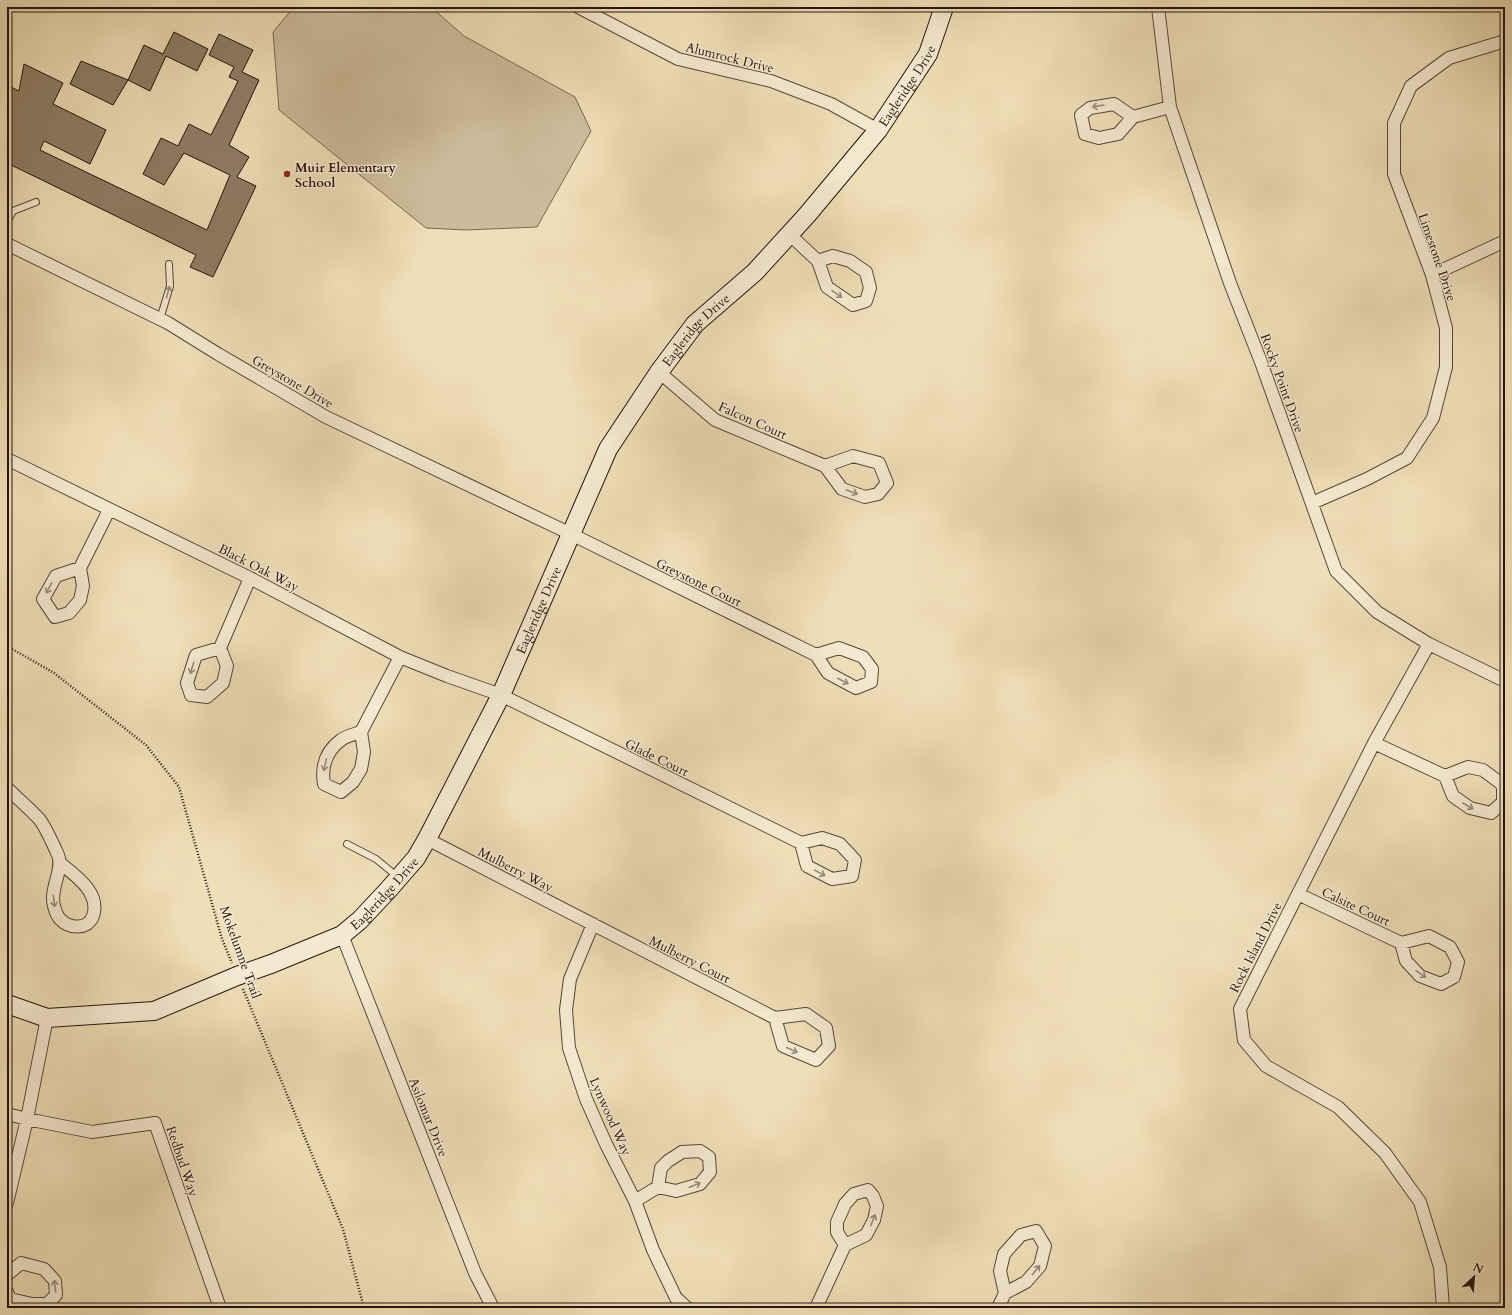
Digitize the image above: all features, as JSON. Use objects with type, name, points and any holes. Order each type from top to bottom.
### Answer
[{"type":"street","name":"Alumrock Drive","points":[[578,7],[678,59],[770,81],[831,104],[878,130]]},
{"type":"street","name":"Eagleridge Drive","points":[[7,1004],[47,1018],[154,1011],[237,976],[272,964],[342,936],[360,920],[416,858],[427,839],[501,695],[608,450],[659,372],[695,324],[755,272],[808,215],[878,130],[928,54],[944,7]]},
{"type":"street","name":"Rocky Point Drive","points":[[1158,7],[1170,107],[1230,283],[1261,362],[1336,571],[1377,612],[1428,644],[1505,681]]},
{"type":"street","name":"Limestone Drive","points":[[1312,503],[1367,479],[1407,458],[1433,418],[1446,368],[1446,328],[1432,275],[1394,174],[1394,123],[1411,86],[1417,81],[1449,58],[1505,41]]},
{"type":"street","points":[[1133,116],[1170,107]]},
{"type":"street","points":[[789,234],[818,261],[827,287],[853,305],[866,301],[870,288],[866,272],[850,261],[833,256],[818,261]]},
{"type":"street","points":[[1432,275],[1505,241]]},
{"type":"street","name":"Greystone Drive","points":[[7,244],[160,319],[326,417],[571,534]]},
{"type":"street","name":"Falcon Court","points":[[659,372],[715,420],[825,466],[842,488],[865,497],[878,494],[887,483],[879,463],[853,456],[825,466]]},
{"type":"street","name":"Black Oak Way","points":[[7,459],[250,578],[400,657],[501,695]]},
{"type":"street","points":[[80,568],[109,510]]},
{"type":"street","name":"Greystone Court","points":[[571,534],[816,655]]},
{"type":"street","points":[[220,648],[250,578]]},
{"type":"street","name":"Rock Island Drive","points":[[1428,644],[1374,743],[1240,1009],[1244,1040],[1266,1066],[1338,1107],[1385,1153],[1420,1202],[1440,1267],[1443,1308]]},
{"type":"street","points":[[361,732],[342,739],[328,752],[323,775],[324,784],[340,792],[353,782],[361,769],[364,752],[361,732],[400,657]]},
{"type":"street","name":"Glade Court","points":[[501,695],[801,843]]},
{"type":"street","points":[[1374,743],[1445,776],[1453,796],[1470,808],[1491,813],[1503,802],[1503,785],[1483,770],[1468,767],[1445,776]]},
{"type":"street","points":[[7,788],[40,821],[60,862],[83,882],[92,896],[94,915],[90,921],[80,927],[65,923],[59,918],[53,905],[52,895],[60,862]]},
{"type":"street","points":[[822,838],[840,844],[855,860],[852,876],[832,879],[807,866],[801,843],[822,838]]},
{"type":"street","name":"Mulberry Way","points":[[427,839],[592,924]]},
{"type":"street","name":"Calsite Court","points":[[1298,894],[1401,943]]},
{"type":"street","name":"Mulberry Court","points":[[592,924],[775,1018]]},
{"type":"street","name":"Lynwood Way","points":[[592,924],[570,979],[566,1010],[569,1048],[586,1099],[606,1144],[635,1201],[653,1250],[676,1298],[687,1308]]},
{"type":"street","name":"Asilomar Drive","points":[[342,936],[475,1273],[493,1308]]},
{"type":"street","points":[[1429,936],[1450,947],[1458,962],[1454,977],[1441,984],[1420,976],[1406,961],[1401,943],[1429,936]]},
{"type":"street","points":[[806,1014],[826,1028],[829,1046],[816,1060],[783,1046],[775,1018],[806,1014]]},
{"type":"street","points":[[7,1203],[27,1119],[47,1018]]},
{"type":"street","points":[[7,1114],[27,1119]]},
{"type":"street","name":"Redbud Way","points":[[27,1119],[92,1132],[155,1123],[220,1308]]},
{"type":"street","points":[[635,1201],[658,1187]]},
{"type":"street","points":[[998,1308],[1005,1293],[1026,1282],[1040,1266],[1045,1246],[1036,1231],[1021,1235],[1004,1254],[1000,1271],[1005,1293]]},
{"type":"street","points":[[816,1308],[846,1245]]},
{"type":"street","points":[[7,1275],[21,1263],[44,1269],[55,1281],[56,1295],[47,1304],[32,1304],[10,1299],[7,1292]]},
{"type":"lane","points":[[7,222],[13,211],[36,202]]},
{"type":"lane","points":[[160,319],[170,286],[169,264]]},
{"type":"lane","points":[[346,844],[376,859],[399,878]]},
{"type":"path","name":"Mokelumne Trail","points":[[7,646],[54,673],[146,745],[179,787],[222,939],[343,1229],[364,1308]]},
{"type":"shaded area","points":[[294,7],[431,7],[464,36],[575,97],[591,131],[537,227],[466,230],[426,228],[279,110],[273,32]]},
{"type":"building","points":[[174,32],[208,49],[197,71],[166,56],[150,91],[128,80],[144,45],[163,54]]},
{"type":"building","points":[[219,34],[253,50],[242,72],[259,80],[229,145],[249,157],[237,177],[256,186],[213,277],[190,267],[196,255],[7,163],[7,85],[19,91],[24,64],[63,83],[53,104],[106,130],[90,164],[44,141],[40,150],[207,230],[230,175],[184,153],[164,185],[143,174],[161,138],[178,146],[189,124],[211,135],[238,81],[229,77],[234,67],[209,55]]},
{"type":"building","points":[[81,61],[128,80],[113,105],[70,84]]},
{"type":"place","name":"Muir Elementary School","points":[[287,174]]}]
